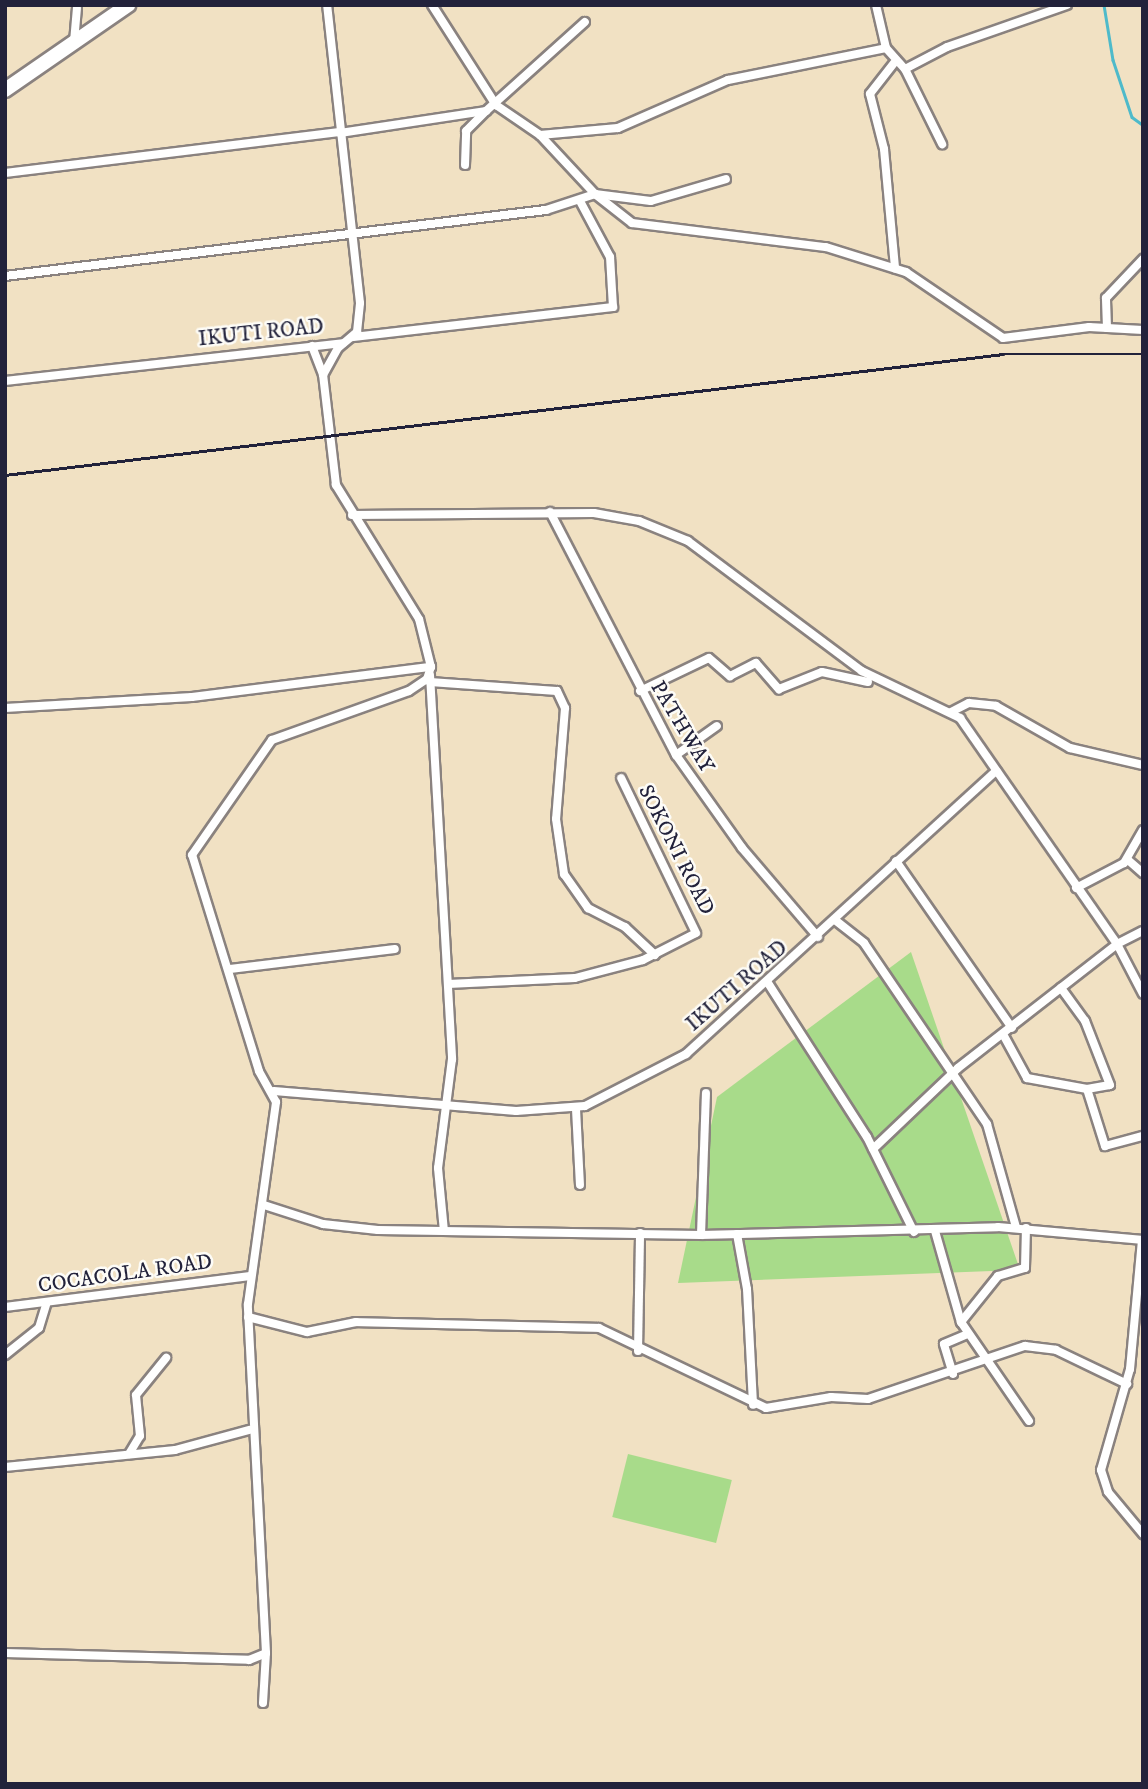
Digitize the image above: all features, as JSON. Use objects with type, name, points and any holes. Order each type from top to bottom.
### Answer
[{"type":"highway","points":[[5,90],[74,45],[128,5]]},
{"type":"street","name":"IKUTI ROAD","points":[[5,381],[345,343],[353,337],[360,303],[327,5]]},
{"type":"street","points":[[432,5],[496,105],[540,135],[594,194],[649,229],[802,242],[895,268],[1003,338],[1107,328],[1143,330]]},
{"type":"street","points":[[876,5],[886,48],[894,63],[905,69],[942,144]]},
{"type":"street","points":[[905,69],[947,47],[1067,5]]},
{"type":"street","points":[[74,45],[77,8]]},
{"type":"street","points":[[465,164],[466,131],[584,22]]},
{"type":"street","points":[[540,135],[618,128],[729,80],[886,48]]},
{"type":"street","points":[[894,63],[870,94],[884,149],[895,268]]},
{"type":"street","points":[[5,173],[340,133],[486,111]]},
{"type":"street","points":[[5,276],[546,210],[580,201],[594,194],[650,201],[726,178]]},
{"type":"street","points":[[353,337],[613,307],[614,270],[580,201]]},
{"type":"street","points":[[1107,328],[1105,298],[1143,259]]},
{"type":"street","points":[[323,375],[345,343]]},
{"type":"street","points":[[312,346],[323,375],[336,485],[352,515],[419,619],[430,675],[449,984],[447,1106],[438,1168],[443,1231]]},
{"type":"street","points":[[352,515],[550,512],[620,517],[676,534],[862,671],[951,712],[996,771],[1117,944],[1143,993]]},
{"type":"street","name":"PATHWAY","points":[[550,512],[640,691],[676,755],[741,848],[818,937]]},
{"type":"street","points":[[640,691],[709,658],[730,676],[756,663],[779,689],[822,672],[868,682]]},
{"type":"street","points":[[263,1703],[267,1589],[250,1430],[248,1317],[250,1276],[264,1205],[274,1091],[259,1071],[230,969],[195,875],[195,844],[272,740],[409,691],[430,675]]},
{"type":"street","points":[[5,708],[192,697],[430,675],[557,691],[565,708],[556,819],[564,874],[588,908],[625,927],[655,955]]},
{"type":"street","points":[[951,712],[969,703],[996,706],[1070,748],[1143,765]]},
{"type":"street","points":[[676,755],[717,726]]},
{"type":"street","name":"IKUTI ROAD","points":[[274,1091],[447,1106],[576,1109],[686,1054],[768,983],[896,860],[996,771]]},
{"type":"street","name":"SOKONI ROAD","points":[[449,984],[548,982],[655,955],[692,937],[696,927],[621,778]]},
{"type":"street","points":[[1076,888],[1128,860],[1143,830]]},
{"type":"street","points":[[896,860],[1012,1028]]},
{"type":"street","points":[[1128,860],[1143,873]]},
{"type":"street","points":[[835,920],[864,943],[951,1077],[987,1124],[1016,1227]]},
{"type":"street","points":[[873,1149],[951,1077],[1061,988],[1117,944],[1143,931]]},
{"type":"street","points":[[230,969],[396,949]]},
{"type":"street","points":[[768,983],[873,1149],[914,1232]]},
{"type":"street","points":[[1004,1036],[1027,1078],[1087,1089],[1110,1085],[1086,1021],[1061,988]]},
{"type":"street","points":[[1087,1089],[1105,1146],[1143,1136]]},
{"type":"street","points":[[701,1236],[706,1093]]},
{"type":"street","points":[[576,1109],[580,1185]]},
{"type":"street","points":[[264,1205],[342,1227],[701,1236],[1016,1227],[1143,1240],[1127,1384],[1102,1481],[1143,1534]]},
{"type":"street","points":[[961,1322],[998,1276],[1025,1268],[1026,1228]]},
{"type":"street","points":[[936,1231],[961,1322],[980,1357],[1029,1421]]},
{"type":"street","points":[[638,1351],[640,1233]]},
{"type":"street","points":[[737,1234],[749,1310],[753,1405]]},
{"type":"street","name":"COCACOLA ROAD","points":[[5,1307],[250,1276]]},
{"type":"street","points":[[5,1355],[39,1328],[47,1302]]},
{"type":"street","points":[[248,1317],[307,1332],[356,1322],[585,1326],[614,1333],[638,1351],[753,1405],[868,1399],[953,1374],[980,1357],[1025,1346],[1047,1348],[1127,1384]]},
{"type":"street","points":[[953,1374],[944,1344],[968,1334]]},
{"type":"street","points":[[129,1454],[140,1436],[136,1395],[166,1358]]},
{"type":"street","points":[[5,1467],[200,1446],[250,1430]]},
{"type":"street","points":[[5,1653],[250,1660],[266,1653]]},
{"type":"green space","points":[[911,952],[1020,1270],[678,1283],[717,1097]]},
{"type":"green space","points":[[628,1454],[732,1480],[716,1543],[612,1517]]},
{"type":"waterway","points":[[1104,5],[1113,60],[1132,117],[1143,125]]},
{"type":"railway","points":[[5,475],[1003,354],[1143,354]]}]
